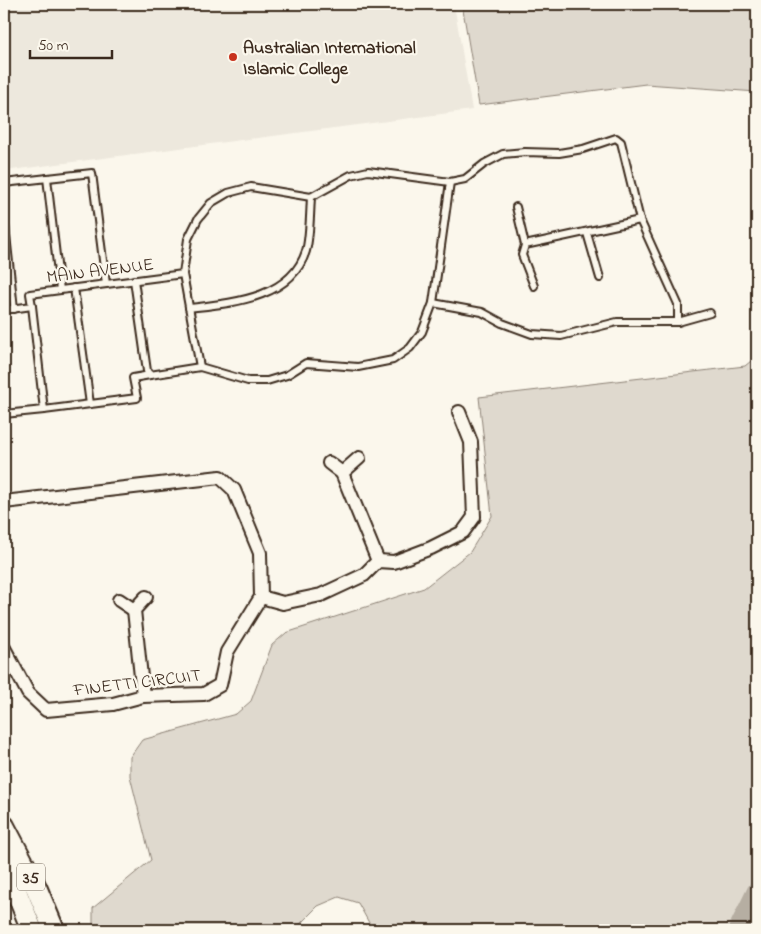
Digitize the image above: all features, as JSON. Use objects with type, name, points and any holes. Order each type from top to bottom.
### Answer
[{"type":"main road","name":"35","points":[[4,826],[36,887],[54,930]]},
{"type":"main road","name":"35","points":[[4,867],[32,930]]},
{"type":"street","points":[[4,502],[220,477],[234,490],[260,553],[261,597],[283,603],[321,595],[364,575],[378,561],[394,562],[431,548],[463,532],[474,517],[471,442],[459,412]]},
{"type":"street","points":[[342,473],[359,458]]},
{"type":"street","points":[[329,463],[342,473],[378,561]]},
{"type":"street","points":[[143,696],[134,610],[146,597]]},
{"type":"street","name":"FINETTI CIRCUIT","points":[[4,648],[28,693],[46,710],[113,704],[143,696],[204,694],[220,685],[227,652],[261,597]]},
{"type":"street","points":[[119,600],[134,610]]},
{"type":"lane","points":[[200,368],[183,274],[188,239],[198,219],[211,203],[228,193],[252,188],[311,197],[350,175],[368,171],[450,182],[465,179],[484,164],[503,154],[524,152],[559,153],[583,149],[616,138],[621,142],[640,220],[678,304],[678,322]]},
{"type":"lane","points":[[4,183],[92,173],[106,284]]},
{"type":"lane","points":[[47,178],[60,290]]},
{"type":"lane","points":[[4,414],[136,398],[133,378],[200,368],[248,381],[267,382],[286,375],[306,363],[358,367],[393,360],[410,348],[422,332],[433,303],[450,182]]},
{"type":"lane","points":[[189,308],[238,302],[259,296],[283,283],[298,268],[306,250],[311,197]]},
{"type":"lane","points":[[516,207],[525,244],[522,255],[534,286]]},
{"type":"lane","points":[[4,216],[14,309]]},
{"type":"lane","points":[[525,244],[586,233],[640,220]]},
{"type":"lane","points":[[586,233],[600,278]]},
{"type":"lane","name":"MAIN AVENUE","points":[[4,310],[32,306],[30,294],[183,274]]},
{"type":"lane","points":[[134,280],[147,371],[150,375]]},
{"type":"lane","points":[[74,288],[90,404]]},
{"type":"lane","points":[[433,303],[482,312],[502,323],[532,334],[561,336],[617,322],[678,322],[710,313]]},
{"type":"lane","points":[[32,306],[44,410]]},
{"type":"shaded area","name":"Australian International Islamic College","points":[[4,4],[454,4],[472,110],[4,171]]},
{"type":"shaded area","points":[[462,4],[757,4],[757,92],[646,84],[479,105]]},
{"type":"shaded area","points":[[757,356],[757,930],[373,930],[358,903],[339,897],[318,906],[294,930],[93,930],[93,908],[151,860],[130,776],[130,757],[142,740],[236,714],[251,701],[272,645],[286,633],[424,588],[470,552],[492,516],[479,397],[745,366]]},
{"type":"waterway","points":[[738,930],[757,891]]},
{"type":"place","name":"Australian International Islamic College","points":[[233,57]]}]
